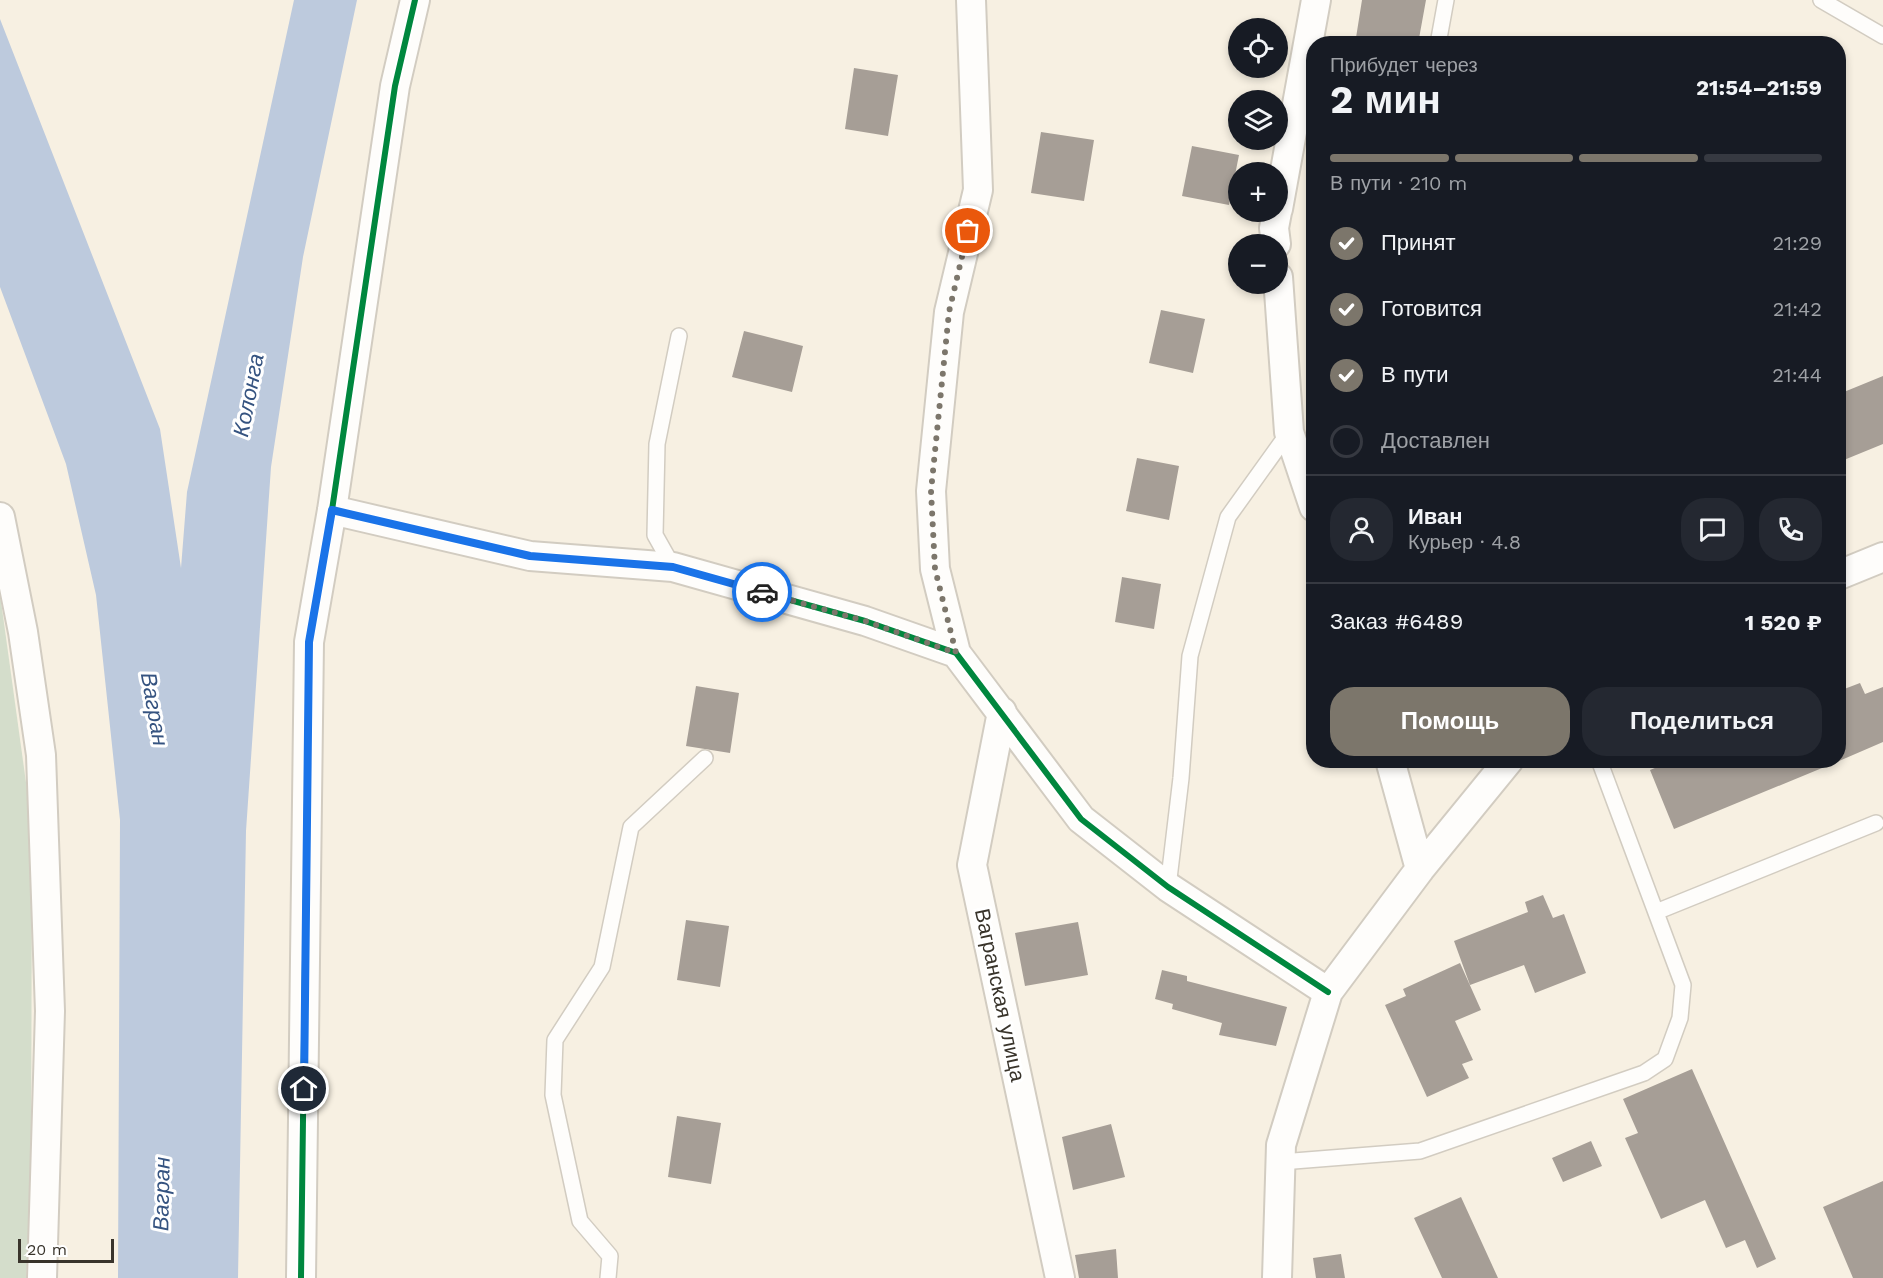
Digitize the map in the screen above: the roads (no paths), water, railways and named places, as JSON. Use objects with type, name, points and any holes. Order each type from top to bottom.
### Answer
[{"type":"street","points":[[301,1278],[309,642],[332,510],[395,86],[415,0]]},
{"type":"street","points":[[971,0],[978,190],[949,312],[931,491],[935,569],[956,653],[1081,819],[1168,887],[1328,992]]},
{"type":"street","points":[[1309,36],[1316,0]]},
{"type":"street","points":[[1287,162],[1306,55]]},
{"type":"street","points":[[1279,294],[1289,432],[1306,483]]},
{"type":"street","points":[[332,510],[530,556],[673,567],[865,621],[956,653]]},
{"type":"street","points":[[0,517],[23,632],[41,754],[50,1011],[42,1278]]},
{"type":"street","points":[[1846,572],[1883,557]]},
{"type":"street","name":"Вагранская улица","points":[[1002,712],[972,865],[1060,1278]]},
{"type":"street","points":[[1392,768],[1420,869]]},
{"type":"street","points":[[1277,1278],[1281,1145],[1328,992],[1420,869],[1502,768]]},
{"type":"lane","points":[[1439,36],[1446,0]]},
{"type":"lane","points":[[1821,0],[1883,36]]},
{"type":"lane","points":[[673,567],[655,535],[657,444],[679,336]]},
{"type":"lane","points":[[1168,887],[1190,656],[1228,516],[1289,432]]},
{"type":"lane","points":[[608,1278],[610,1256],[580,1221],[554,1095],[555,1040],[602,967],[632,827],[705,758]]},
{"type":"lane","points":[[1281,1162],[1420,1151],[1644,1073],[1665,1059],[1680,1018],[1683,985],[1602,768]]},
{"type":"lane","points":[[1656,912],[1876,823]]},
{"type":"water","points":[[294,0],[357,0],[303,257],[271,467],[246,831],[238,1278],[118,1278],[120,820],[96,595],[66,464],[0,287],[0,19],[160,429],[181,568],[187,492]]},
{"type":"water label","name":"Колонга","points":[[248,395]]},
{"type":"water label","name":"Вагран","points":[[155,709]]},
{"type":"water label","name":"Вагран","points":[[161,1194]]}]
